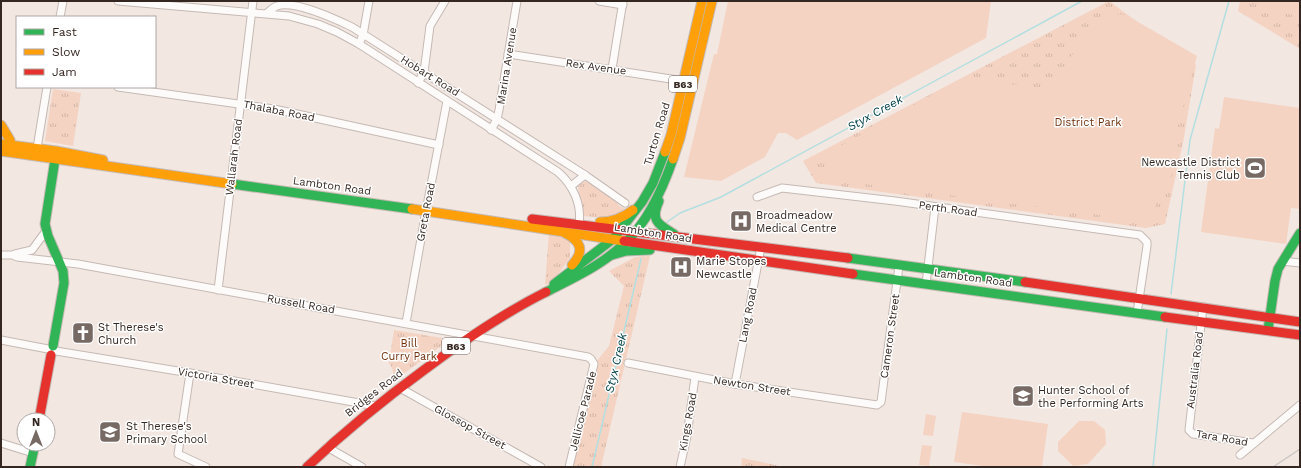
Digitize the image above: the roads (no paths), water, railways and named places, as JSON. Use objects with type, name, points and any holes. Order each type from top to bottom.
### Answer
[{"type":"main road","name":"Turton Road","points":[[613,239],[630,220],[642,202],[665,156],[702,1]]},
{"type":"main road","name":"Turton Road","points":[[634,232],[652,204],[674,160],[712,1]]},
{"type":"main road","points":[[1,125],[9,138],[8,150]]},
{"type":"main road","name":"Lambton Road","points":[[1,144],[8,150],[108,161],[231,181],[427,208],[761,247],[1203,307],[1300,322]]},
{"type":"main road","name":"Lambton Road","points":[[8,150],[37,148],[56,155]]},
{"type":"main road","points":[[40,412],[64,283],[63,270],[46,231],[45,218],[56,155]]},
{"type":"main road","points":[[666,177],[667,184],[656,206],[655,216],[661,227],[678,237]]},
{"type":"main road","points":[[579,225],[590,222],[612,222],[629,214],[642,202]]},
{"type":"main road","name":"Lambton Road","points":[[427,208],[613,239],[758,261],[1300,335]]},
{"type":"main road","points":[[559,230],[573,236],[578,241],[579,246],[580,255],[578,260],[568,269],[566,273]]},
{"type":"main road","name":"Bridges Road","points":[[307,467],[327,447],[376,406],[471,335],[573,279],[608,257],[627,241],[634,232]]},
{"type":"main road","points":[[1268,330],[1278,269],[1300,233]]},
{"type":"main road","name":"Bridges Road","points":[[542,295],[566,273],[613,239]]},
{"type":"main road","points":[[608,257],[621,252],[652,250],[664,247]]},
{"type":"main road","points":[[30,467],[33,452]]},
{"type":"street","points":[[60,16],[63,1]]},
{"type":"street","name":"Hobart Road","points":[[118,1],[289,16],[313,22],[337,32],[359,44],[491,130],[550,166],[565,178],[576,195],[580,215],[579,225]]},
{"type":"street","name":"Wallarah Road","points":[[218,290],[253,1]]},
{"type":"street","points":[[359,44],[364,35],[369,1]]},
{"type":"street","points":[[418,82],[424,72],[430,26],[445,1]]},
{"type":"street","name":"Marina Avenue","points":[[491,130],[497,119],[517,1]]},
{"type":"street","points":[[599,1],[623,3],[612,69]]},
{"type":"street","name":"Hobart Road","points":[[267,13],[276,6],[292,5],[337,20],[352,27],[625,202]]},
{"type":"street","name":"Rex Avenue","points":[[508,54],[684,80]]},
{"type":"street","points":[[37,148],[47,88]]},
{"type":"street","name":"Thalaba Road","points":[[125,88],[274,109],[439,145]]},
{"type":"street","name":"Greta Road","points":[[406,323],[447,100]]},
{"type":"street","points":[[571,186],[585,175]]},
{"type":"street","name":"Perth Road","points":[[757,197],[782,188],[1140,235],[1147,242],[1148,246],[1140,299]]},
{"type":"street","points":[[926,284],[935,207]]},
{"type":"street","name":"Russell Road","points":[[13,255],[17,252],[32,250],[46,231]]},
{"type":"street","name":"Lang Road","points":[[735,384],[761,247]]},
{"type":"street","name":"Russell Road","points":[[1,255],[13,255],[60,263],[78,264],[588,357]]},
{"type":"street","points":[[1282,261],[1300,263]]},
{"type":"street","name":"Cameron Street","points":[[877,405],[881,402],[899,266]]},
{"type":"street","points":[[1137,313],[1140,299]]},
{"type":"street","name":"Australia Road","points":[[1190,432],[1188,430],[1188,425],[1203,307]]},
{"type":"street","name":"Victoria Street","points":[[1,340],[376,406]]},
{"type":"street","name":"Jellicoe Parade","points":[[569,467],[594,364],[592,359],[588,357]]},
{"type":"street","name":"Newton Street","points":[[628,363],[735,384],[877,405]]},
{"type":"street","points":[[190,373],[178,454],[206,467]]},
{"type":"street","name":"Kings Road","points":[[680,467],[695,377]]},
{"type":"street","name":"Glossop Street","points":[[400,388],[541,467]]},
{"type":"street","points":[[1240,455],[1300,405]]},
{"type":"street","name":"Tara Road","points":[[1190,432],[1193,434],[1253,443]]},
{"type":"street","points":[[1,443],[16,445]]},
{"type":"street","points":[[327,447],[362,467]]},
{"type":"waterway","name":"Styx Creek","points":[[667,222],[680,213],[721,197],[1082,1]]},
{"type":"waterway","points":[[1171,294],[1190,140],[1229,1]]},
{"type":"waterway","name":"Styx Creek","points":[[592,467],[641,259]]},
{"type":"waterway","points":[[1153,467],[1167,329]]},
{"type":"railway","points":[[1273,467],[1300,449]]},
{"type":"place","name":"Newcastle District Tennis Club","points":[[1255,168]]},
{"type":"place","name":"Broadmeadow Medical Centre","points":[[741,221]]},
{"type":"place","name":"Marie Stopes Newcastle","points":[[681,267]]},
{"type":"place","name":"St Therese's Church","points":[[83,333]]},
{"type":"place","name":"Hunter School of the Performing Arts","points":[[1023,396]]},
{"type":"place","name":"St Therese's Primary School","points":[[110,432]]},
{"type":"park label","name":"District Park","points":[[1088,122]]},
{"type":"park label","name":"Bill Curry Park","points":[[409,349]]}]
